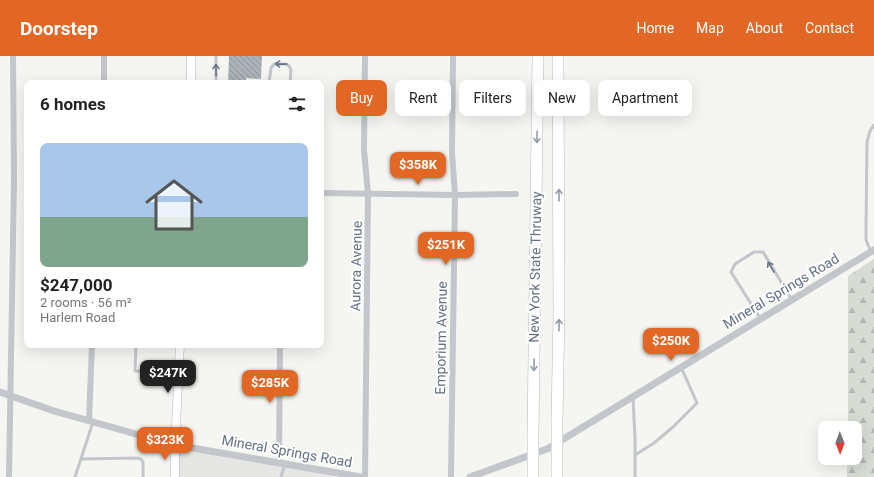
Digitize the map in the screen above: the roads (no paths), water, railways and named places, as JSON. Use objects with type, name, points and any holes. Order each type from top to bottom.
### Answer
[{"type":"highway","name":"New York State Thruway","points":[[533,477],[538,56]]},
{"type":"highway","name":"New York State Thruway","points":[[557,477],[559,312],[558,56]]},
{"type":"main road","points":[[191,56],[191,80]]},
{"type":"main road","points":[[175,477],[175,445],[180,348]]},
{"type":"street","points":[[9,477],[14,179],[13,56]]},
{"type":"street","points":[[104,56],[104,80]]},
{"type":"street","name":"Aurora Avenue","points":[[364,56],[364,150],[368,194],[365,477]]},
{"type":"street","name":"Emporium Avenue","points":[[451,477],[456,195],[452,152],[453,56]]},
{"type":"street","points":[[324,193],[456,195],[516,194]]},
{"type":"street","name":"Mineral Springs Road","points":[[470,477],[547,449],[872,251]]},
{"type":"street","points":[[91,422],[92,348]]},
{"type":"street","points":[[280,348],[282,463]]},
{"type":"street","name":"Mineral Springs Road","points":[[0,392],[54,412],[175,445],[282,463],[320,473],[361,477]]},
{"type":"lane","points":[[216,56],[216,80]]},
{"type":"lane","points":[[269,80],[271,68],[274,64],[286,64],[290,66],[290,80]]},
{"type":"lane","points":[[872,251],[866,240],[867,142],[870,130],[874,125]]},
{"type":"lane","points":[[761,319],[731,272],[735,264],[754,252],[763,252],[792,300]]},
{"type":"lane","points":[[136,348],[135,371],[179,373]]},
{"type":"lane","points":[[635,455],[654,443],[673,427],[697,403],[681,367]]},
{"type":"lane","points":[[633,397],[635,477]]},
{"type":"lane","points":[[75,477],[91,422]]},
{"type":"lane","points":[[81,460],[141,459],[144,462],[143,477]]},
{"type":"lane","points":[[281,477],[282,463]]}]
